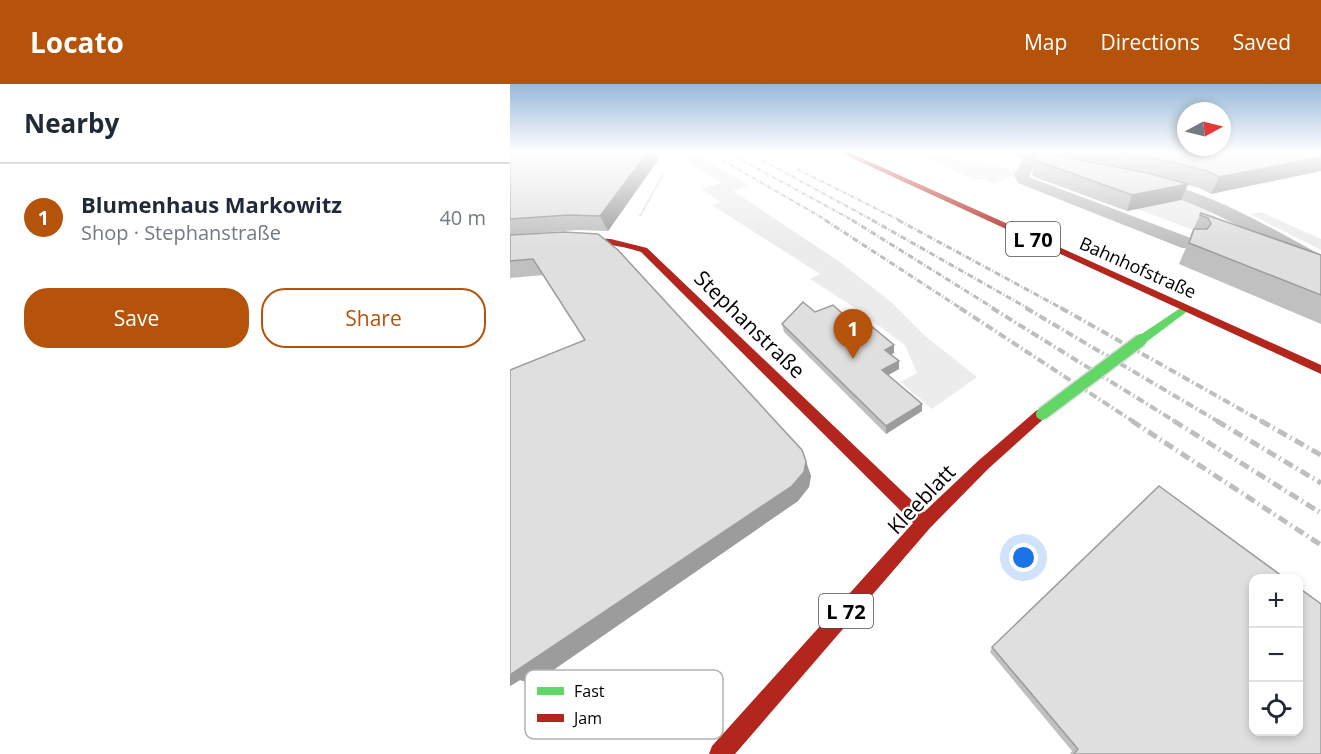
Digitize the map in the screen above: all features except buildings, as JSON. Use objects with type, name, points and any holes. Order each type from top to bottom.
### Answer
[{"type":"main road","name":"Bahnhofstraße","points":[[911,183],[1321,370]]},
{"type":"main road","name":"Stephanstraße","points":[[510,243],[591,240],[625,243],[644,249],[924,522]]},
{"type":"main road","name":"Kleeblatt","points":[[720,754],[924,522],[983,465],[1042,414],[1185,308]]},
{"type":"street","points":[[1153,183],[1193,194],[1321,264]]},
{"type":"lane","points":[[1032,183],[1190,244]]},
{"type":"path","points":[[625,243],[658,183]]},
{"type":"shaded area","points":[[721,183],[745,183],[749,186],[733,191],[840,262],[890,301],[924,335],[977,377],[932,409],[901,382],[917,373],[905,345],[810,279],[820,274],[712,205],[721,202],[701,189]]},
{"type":"shaded area","points":[[1143,188],[1194,203],[1231,226],[1212,237],[1116,201]]},
{"type":"shaded area","points":[[1261,212],[1321,239],[1321,250],[1250,214]]},
{"type":"railway","points":[[762,183],[828,221]]},
{"type":"railway","points":[[785,183],[854,221]]},
{"type":"railway","points":[[805,183],[874,221]]},
{"type":"railway","points":[[826,183],[901,221]]},
{"type":"railway","points":[[825,220],[962,309]]},
{"type":"railway","points":[[852,220],[995,309]]},
{"type":"railway","points":[[872,220],[1029,309]]},
{"type":"railway","points":[[898,220],[1063,309]]},
{"type":"railway","points":[[960,308],[1134,422]]},
{"type":"railway","points":[[992,308],[1176,422]]},
{"type":"railway","points":[[1026,308],[1219,422]]},
{"type":"railway","points":[[1061,308],[1263,422]]},
{"type":"railway","points":[[1132,421],[1321,545]]},
{"type":"railway","points":[[1174,421],[1321,513]]},
{"type":"railway","points":[[1217,421],[1321,483]]},
{"type":"railway","points":[[1261,421],[1321,455]]},
{"type":"traffic: fast","points":[[1141,340],[1185,308]]},
{"type":"traffic: fast","points":[[1042,414],[1141,340]]},
{"type":"traffic: jam","points":[[911,183],[1321,370]]},
{"type":"traffic: jam","points":[[510,243],[578,239],[611,241],[644,250],[924,523]]},
{"type":"traffic: jam","points":[[720,754],[924,523],[983,465],[1042,414]]},
{"type":"place","name":"Blumenhaus Markowitz","points":[[853,359]]}]
